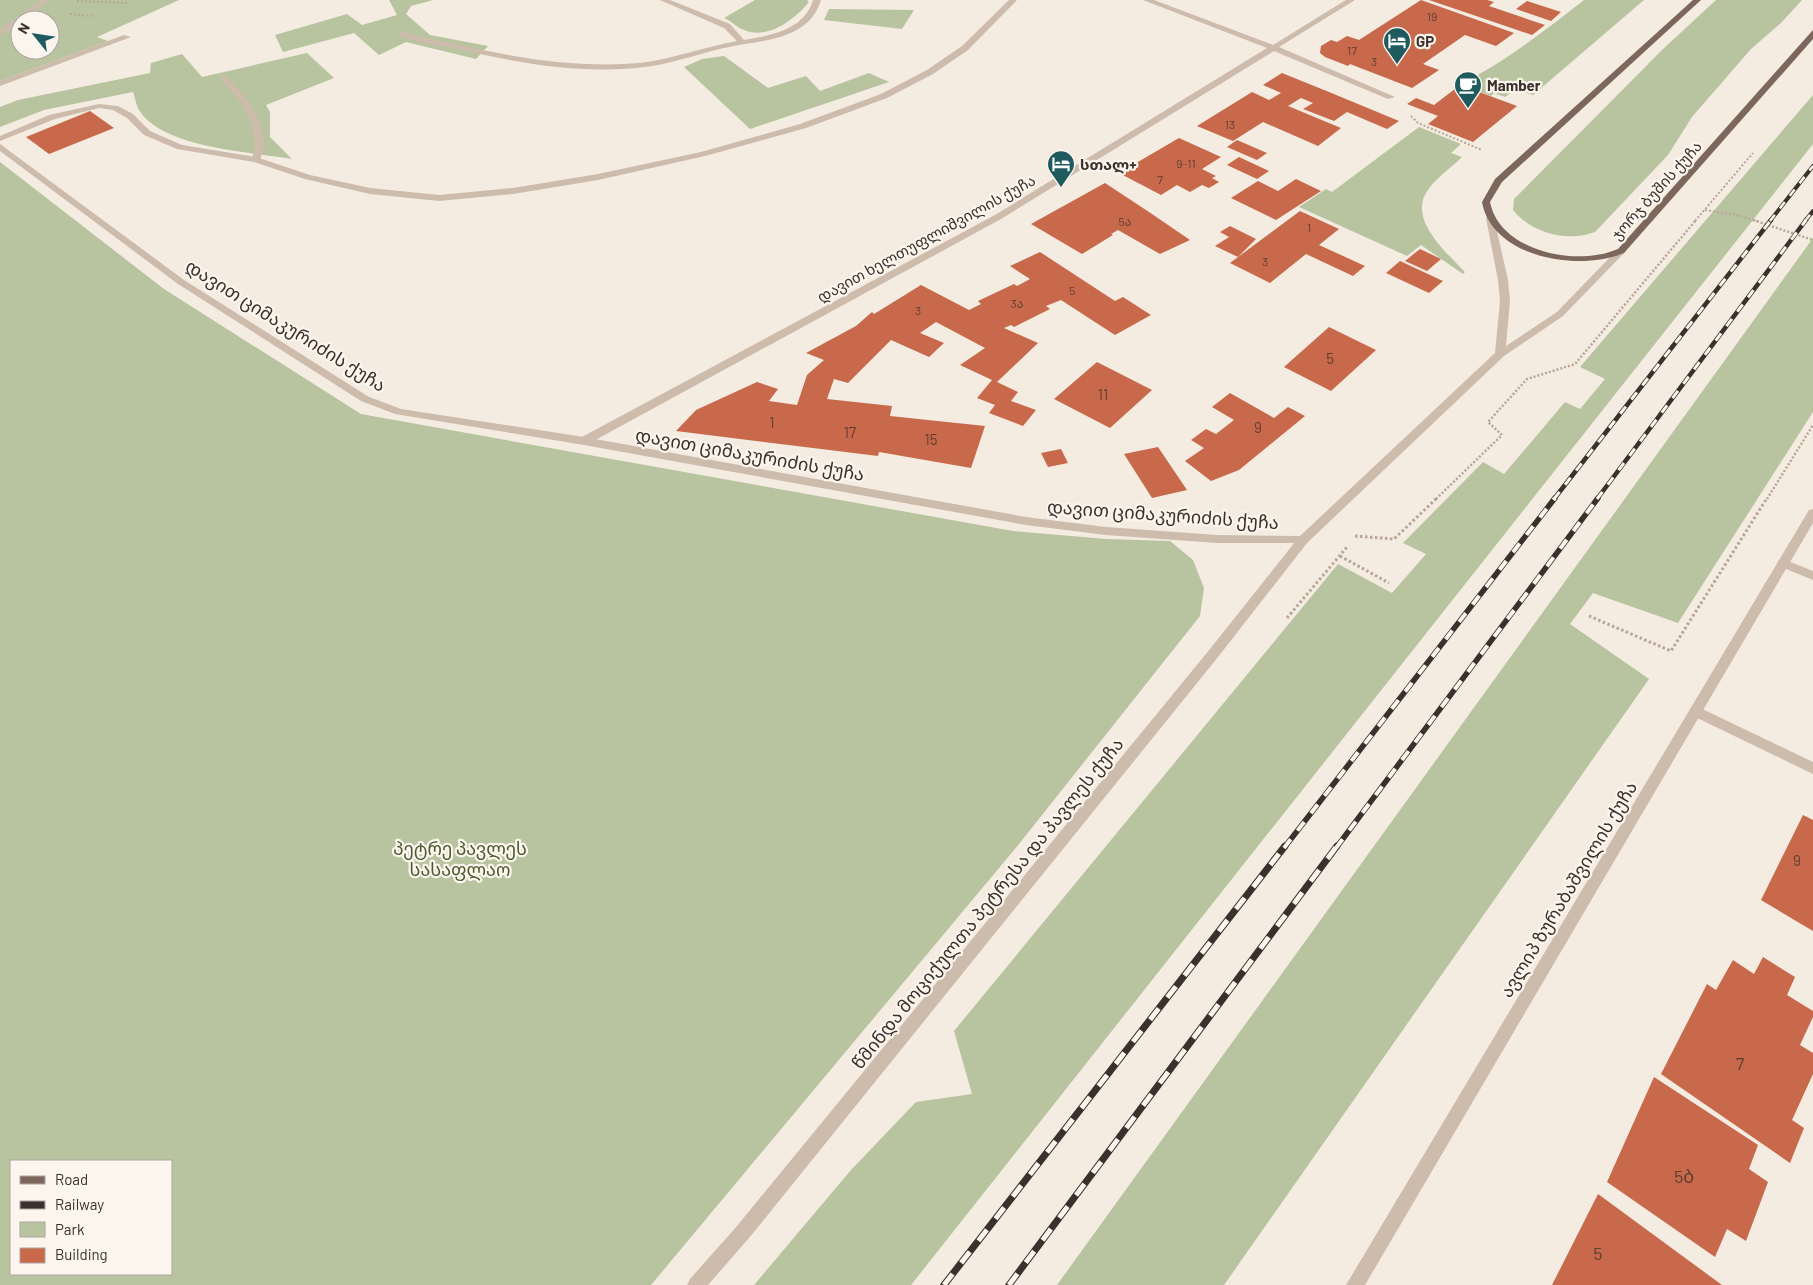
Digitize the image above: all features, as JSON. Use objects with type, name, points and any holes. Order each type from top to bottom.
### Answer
[{"type":"main road","points":[[1490,218],[1486,202],[1498,181],[1697,0]]},
{"type":"main road","name":"ჯორჯ ბუშის ქუჩა","points":[[1490,218],[1500,231],[1514,241],[1547,252],[1588,259],[1604,258],[1621,252],[1810,39],[1813,32]]},
{"type":"street","points":[[32,10],[44,0]]},
{"type":"street","points":[[664,0],[727,26],[742,42]]},
{"type":"street","points":[[402,34],[475,52],[565,65],[604,67],[668,61],[742,42],[769,39],[790,30],[806,20],[816,10],[817,0]]},
{"type":"street","points":[[0,139],[52,117],[99,106],[115,108],[130,116],[147,133],[180,147],[256,160],[308,177],[370,191],[439,198],[514,191],[598,177],[702,154],[803,126],[884,96],[930,72],[965,48],[1013,0]]},
{"type":"street","points":[[1147,0],[1274,48],[1391,97]]},
{"type":"street","name":"დავით ხელთუფლიშვილის ქუჩა","points":[[584,441],[998,217],[1351,0]]},
{"type":"street","points":[[0,84],[126,37]]},
{"type":"street","points":[[224,78],[249,107],[260,128],[260,145],[256,160]]},
{"type":"street","name":"დავით ციმაკურიძის ქუჩა","points":[[0,147],[181,282],[366,399],[399,412],[584,441],[1026,521],[1106,531],[1217,539],[1303,540],[1500,354],[1560,314],[1621,252]]},
{"type":"street","points":[[1490,218],[1504,280],[1505,301],[1500,354]]},
{"type":"street","name":"ავლიპ ზურაბაშვილის ქუჩა","points":[[1355,1285],[1813,513]]},
{"type":"street","name":"წმინდა მოციქულთა პეტრესა და პავლეს ქუჩა","points":[[696,1285],[762,1209],[1202,669],[1303,540]]},
{"type":"street","points":[[1784,563],[1813,576]]},
{"type":"street","points":[[1696,710],[1813,768]]},
{"type":"path","points":[[75,0],[127,3]]},
{"type":"path","points":[[60,14],[95,16]]},
{"type":"path","points":[[1418,123],[1482,150]]},
{"type":"path","points":[[1705,210],[1737,215],[1813,240]]},
{"type":"path","points":[[1588,616],[1671,652],[1813,425]]},
{"type":"path","points":[[1285,620],[1340,556],[1389,584]]},
{"type":"green space","points":[[0,0],[179,0],[97,37],[108,41],[60,59],[60,10],[10,10],[10,60],[57,60],[0,81]]},
{"type":"green space","points":[[389,0],[433,0],[411,6],[406,14],[430,35],[488,46],[476,59],[406,42],[379,55],[354,33],[283,52],[275,35],[347,14],[362,25],[397,15]]},
{"type":"green space","points":[[755,0],[807,0],[809,2],[788,21],[771,30],[762,32],[744,30],[724,18]]},
{"type":"green space","points":[[1584,0],[1644,0],[1533,95],[1516,89],[1505,97],[1494,93],[1491,96],[1460,84],[1509,56]]},
{"type":"green space","points":[[1716,0],[1802,0],[1781,23],[1751,49],[1692,117],[1668,155],[1595,232],[1573,236],[1551,234],[1530,225],[1521,218],[1513,210],[1514,199],[1663,49]]},
{"type":"green space","points":[[829,9],[914,10],[902,29],[824,20]]},
{"type":"green space","points":[[307,53],[334,78],[266,105],[270,112],[270,137],[292,159],[209,146],[167,133],[150,123],[139,110],[133,92],[44,110],[0,127],[0,107],[18,100],[150,73],[151,63],[182,54],[202,77]]},
{"type":"green space","points":[[724,56],[768,88],[806,76],[820,91],[869,73],[889,82],[750,129],[684,67],[702,59]]},
{"type":"green space","points":[[1813,95],[1813,144],[911,1285],[754,1285],[851,1170],[916,1102],[972,1094],[954,1031],[1338,564],[1392,593],[1426,554],[1403,543],[1483,462],[1504,474],[1565,402],[1580,409],[1605,379],[1580,367]]},
{"type":"green space","points":[[1419,127],[1461,144],[1451,153],[1462,157],[1433,183],[1426,193],[1422,204],[1423,215],[1433,237],[1465,272],[1463,274],[1421,245],[1407,256],[1299,207],[1326,189],[1332,192]]},
{"type":"green space","name":"პეტრე პავლეს სასაფლაო","points":[[0,162],[164,289],[361,414],[1013,531],[1106,539],[1170,541],[1193,560],[1204,588],[1200,616],[1019,844],[651,1285],[0,1285]]},
{"type":"green space","points":[[1813,238],[1813,412],[1678,623],[1593,593],[1570,624],[1649,679],[1224,1285],[1057,1285]]},
{"type":"building","points":[[1421,0],[1514,33],[1496,46],[1465,35],[1423,64],[1439,70],[1412,88],[1350,64],[1348,66],[1325,57],[1320,53],[1321,46],[1331,40],[1337,42],[1347,36],[1359,40]]},
{"type":"building","points":[[1429,0],[1487,0],[1494,2],[1489,6],[1545,25],[1532,35]]},
{"type":"building","points":[[1527,1],[1561,12],[1551,21],[1516,9]]},
{"type":"building","points":[[1282,73],[1399,121],[1387,129],[1347,112],[1334,121],[1303,109],[1313,103],[1301,98],[1288,106],[1341,128],[1318,146],[1263,122],[1233,141],[1197,126],[1252,92],[1269,100],[1281,93],[1263,85]]},
{"type":"building","points":[[1460,85],[1517,106],[1473,142],[1428,124],[1438,116],[1407,104],[1416,98],[1434,105]]},
{"type":"building","points":[[90,111],[114,128],[49,154],[26,137]]},
{"type":"building","points":[[1179,138],[1221,157],[1202,169],[1216,176],[1212,178],[1219,182],[1209,188],[1202,185],[1190,192],[1177,185],[1161,195],[1119,173]]},
{"type":"building","points":[[1237,140],[1267,153],[1257,160],[1227,147]]},
{"type":"building","points":[[1239,157],[1269,171],[1257,179],[1227,165]]},
{"type":"building","points":[[1296,179],[1321,191],[1276,220],[1231,198],[1258,181],[1278,191]]},
{"type":"building","points":[[1105,183],[1190,240],[1160,254],[1118,230],[1082,254],[1031,224]]},
{"type":"building","points":[[1300,211],[1339,229],[1319,245],[1365,266],[1353,276],[1306,254],[1270,283],[1230,263]]},
{"type":"building","points":[[1230,226],[1256,239],[1238,257],[1215,246],[1229,237],[1220,232]]},
{"type":"building","points":[[1420,249],[1441,259],[1427,271],[1405,261]]},
{"type":"building","points":[[1040,252],[1115,301],[1123,297],[1151,315],[1115,335],[1061,300],[1046,306],[1050,309],[1014,327],[1011,325],[1004,328],[1038,343],[997,382],[1018,392],[1011,401],[1036,410],[1023,426],[989,413],[995,405],[977,398],[992,380],[960,365],[985,348],[936,322],[920,333],[944,343],[929,357],[891,340],[848,383],[834,379],[827,399],[892,406],[890,416],[985,426],[971,468],[879,452],[878,456],[676,431],[696,410],[757,382],[778,389],[769,401],[797,405],[807,375],[824,360],[806,353],[856,326],[872,312],[874,314],[921,285],[969,310],[981,304],[978,301],[1014,284],[1017,286],[1030,279],[1010,266]]},
{"type":"building","points":[[1400,261],[1443,281],[1429,293],[1386,273]]},
{"type":"building","points":[[1329,327],[1376,350],[1331,391],[1284,367]]},
{"type":"building","points":[[1097,362],[1152,390],[1110,428],[1054,399]]},
{"type":"building","points":[[1230,393],[1274,418],[1288,407],[1305,416],[1239,470],[1211,481],[1185,461],[1204,448],[1191,440],[1206,429],[1216,434],[1234,420],[1212,407]]},
{"type":"building","points":[[1158,447],[1187,490],[1152,498],[1124,454]]},
{"type":"building","points":[[1061,449],[1068,463],[1048,467],[1041,453]]},
{"type":"building","points":[[1803,815],[1813,820],[1813,931],[1761,900]]},
{"type":"building","points":[[1763,957],[1795,977],[1787,995],[1813,1011],[1813,1017],[1800,1045],[1813,1053],[1813,1074],[1792,1120],[1804,1128],[1790,1163],[1661,1074],[1707,984],[1716,990],[1733,960],[1754,974]]},
{"type":"building","points":[[1654,1077],[1758,1145],[1749,1169],[1768,1182],[1746,1241],[1727,1229],[1715,1257],[1607,1182]]},
{"type":"building","points":[[1598,1194],[1722,1285],[1552,1285]]},
{"type":"railway","points":[[1770,221],[1813,166]]},
{"type":"railway","points":[[1805,221],[1813,211]]},
{"type":"railway","points":[[1554,499],[1771,220]]},
{"type":"railway","points":[[1597,499],[1806,220]]},
{"type":"railway","points":[[1284,848],[1555,498]]},
{"type":"railway","points":[[1336,848],[1598,498]]},
{"type":"railway","points":[[944,1285],[1285,846]]},
{"type":"railway","points":[[1009,1285],[1337,846]]},
{"type":"place","name":"GP","points":[[1397,65]]},
{"type":"place","name":"Mamber","points":[[1468,109]]},
{"type":"place","name":"სთალ+","points":[[1061,188]]}]
